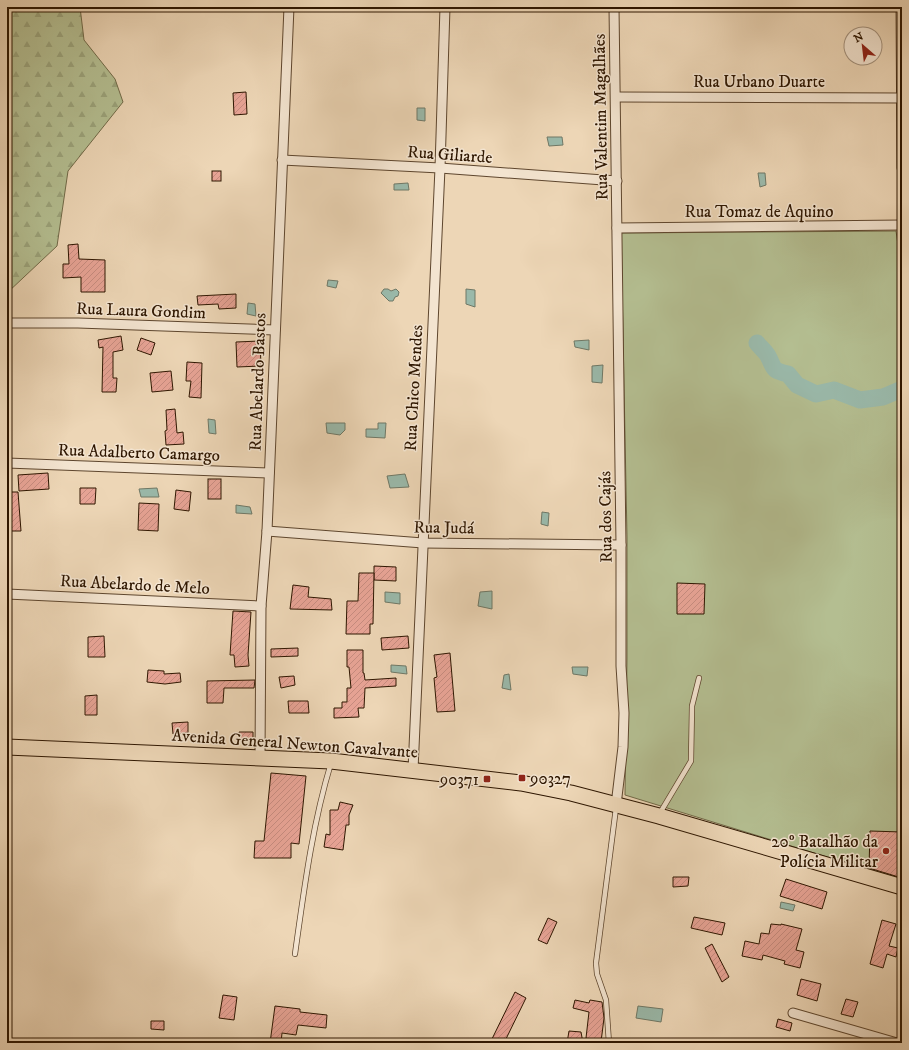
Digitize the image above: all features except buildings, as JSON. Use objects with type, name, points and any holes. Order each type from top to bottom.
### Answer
[{"type":"main road","name":"Avenida General Newton Cavalvante","points":[[7,747],[331,761],[535,786],[658,816],[902,887]]},
{"type":"street","name":"Rua Abelardo Bastos","points":[[260,757],[261,606],[267,531],[288,7]]},
{"type":"street","name":"Rua Chico Mendes","points":[[413,770],[440,168],[445,7]]},
{"type":"street","name":"Rua Valentim Magalhães","points":[[614,7],[617,228]]},
{"type":"street","points":[[901,7],[902,168]]},
{"type":"street","name":"Rua Urbano Duarte","points":[[616,97],[901,98]]},
{"type":"street","name":"Rua Giliarde","points":[[282,160],[440,168],[617,181]]},
{"type":"street","name":"Rua Tomaz de Aquino","points":[[617,228],[902,225]]},
{"type":"street","name":"Rua dos Cajás","points":[[616,805],[623,747],[624,713],[621,666],[622,545],[617,228]]},
{"type":"street","name":"Rua Laura Gondim","points":[[7,323],[71,323],[275,330]]},
{"type":"street","name":"Rua Adalberto Camargo","points":[[7,463],[269,473]]},
{"type":"street","name":"Rua Judá","points":[[267,531],[423,543],[622,545]]},
{"type":"street","name":"Rua Abelardo de Melo","points":[[7,594],[261,606]]},
{"type":"street","points":[[793,1013],[897,1043]]},
{"type":"lane","points":[[658,816],[691,761],[692,706],[699,678]]},
{"type":"lane","points":[[295,954],[307,867],[314,829],[331,761]]},
{"type":"lane","points":[[609,1043],[608,1009],[597,974],[596,963],[616,805]]},
{"type":"green space","points":[[7,7],[80,7],[84,40],[115,79],[123,102],[68,171],[57,246],[7,293]]},
{"type":"green space","points":[[896,231],[902,272],[902,880],[625,795],[627,537],[621,233]]},
{"type":"shaded area","points":[[417,108],[425,108],[425,121],[417,120]]},
{"type":"shaded area","points":[[547,137],[562,137],[563,145],[549,146]]},
{"type":"shaded area","points":[[758,173],[765,173],[766,185],[760,187]]},
{"type":"shaded area","points":[[408,183],[409,190],[394,190],[394,184]]},
{"type":"shaded area","points":[[328,280],[338,281],[336,288],[327,286]]},
{"type":"shaded area","points":[[384,289],[391,291],[396,289],[399,292],[398,296],[395,297],[393,301],[389,301],[381,293]]},
{"type":"shaded area","points":[[466,289],[475,290],[475,307],[466,304]]},
{"type":"shaded area","points":[[248,303],[255,304],[256,316],[247,314]]},
{"type":"shaded area","points":[[589,340],[589,350],[575,347],[574,341]]},
{"type":"shaded area","points":[[603,365],[602,383],[592,382],[592,366]]},
{"type":"shaded area","points":[[208,419],[215,420],[216,434],[209,433]]},
{"type":"shaded area","points":[[326,423],[345,423],[345,430],[340,435],[327,433]]},
{"type":"shaded area","points":[[378,423],[386,423],[385,438],[366,437],[366,429],[378,429]]},
{"type":"shaded area","points":[[405,474],[409,487],[390,488],[387,476]]},
{"type":"shaded area","points":[[157,488],[159,497],[141,497],[139,489]]},
{"type":"shaded area","points":[[236,505],[250,507],[252,514],[236,513]]},
{"type":"shaded area","points":[[542,512],[549,513],[548,526],[541,524]]},
{"type":"shaded area","points":[[492,591],[492,609],[478,606],[480,592]]},
{"type":"shaded area","points":[[385,592],[400,593],[400,604],[385,602]]},
{"type":"shaded area","points":[[391,665],[406,666],[407,674],[391,672]]},
{"type":"shaded area","points":[[572,667],[588,667],[587,676],[573,674]]},
{"type":"shaded area","points":[[509,674],[511,690],[502,688],[504,675]]},
{"type":"shaded area","points":[[781,902],[795,905],[793,911],[780,908]]},
{"type":"shaded area","points":[[638,1006],[663,1009],[661,1022],[636,1018]]},
{"type":"waterway","points":[[757,343],[767,354],[776,370],[788,374],[797,385],[816,394],[834,390],[860,400],[883,397],[902,389]]},
{"type":"place","name":"90327","points":[[522,778]]},
{"type":"place","name":"90371","points":[[487,779]]},
{"type":"place","name":"20º Batalhão da Polícia Militar","points":[[886,851]]}]
